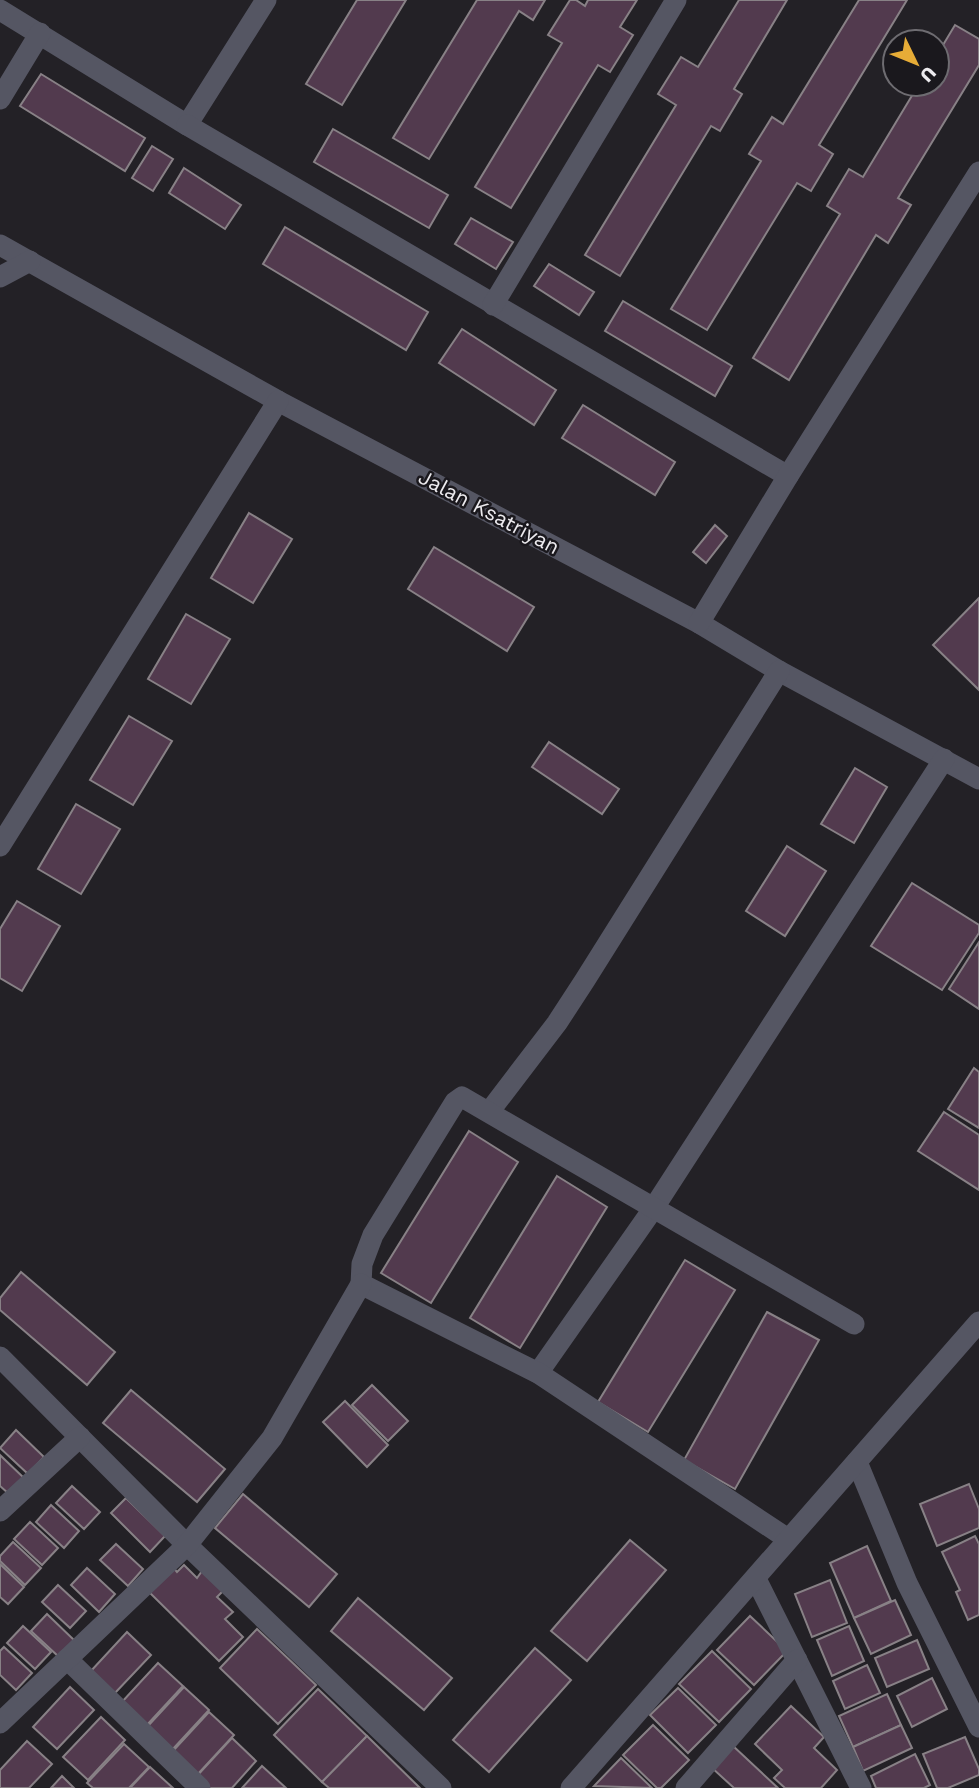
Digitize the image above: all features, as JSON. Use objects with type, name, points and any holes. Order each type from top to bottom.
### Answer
[{"type":"street","points":[[187,125],[266,0]]},
{"type":"street","points":[[493,305],[676,0]]},
{"type":"street","points":[[0,10],[187,125],[788,476]]},
{"type":"street","points":[[0,99],[40,33]]},
{"type":"street","points":[[699,623],[979,172]]},
{"type":"street","name":"Jalan Ksatriyan","points":[[0,245],[278,401],[699,623],[779,671],[979,779]]},
{"type":"street","points":[[0,277],[30,261]]},
{"type":"street","points":[[0,846],[278,401]]},
{"type":"street","points":[[489,1112],[557,1023],[779,671]]},
{"type":"street","points":[[538,1373],[653,1209],[944,759]]},
{"type":"street","points":[[0,1723],[187,1545],[272,1438],[361,1283],[362,1264],[368,1246],[456,1102],[462,1097],[854,1324]]},
{"type":"street","points":[[361,1283],[538,1373],[788,1539]]},
{"type":"street","points":[[571,1788],[979,1322]]},
{"type":"street","points":[[0,1357],[187,1545],[441,1788]]},
{"type":"street","points":[[0,1511],[80,1437]]},
{"type":"street","points":[[857,1462],[907,1583],[979,1727]]},
{"type":"street","points":[[756,1579],[861,1788]]},
{"type":"street","points":[[67,1659],[200,1788]]},
{"type":"street","points":[[686,1788],[797,1660]]},
{"type":"building","points":[[357,0],[406,0],[342,105],[306,84]]},
{"type":"building","points":[[477,0],[545,0],[533,20],[519,11],[429,159],[393,138]]},
{"type":"building","points":[[570,0],[576,0],[585,6],[588,0],[637,0],[620,27],[633,35],[610,72],[598,65],[511,208],[475,187],[562,43],[548,35]]},
{"type":"building","points":[[739,0],[787,0],[734,89],[742,94],[720,131],[711,126],[620,276],[585,255],[676,105],[658,94],[681,57],[698,67]]},
{"type":"building","points":[[859,0],[907,0],[890,28],[881,28],[881,43],[819,145],[833,154],[811,191],[797,183],[707,330],[671,309],[761,161],[749,154],[772,117],[783,124]]},
{"type":"building","points":[[955,25],[979,39],[979,65],[898,198],[911,205],[888,243],[876,235],[789,380],[753,358],[840,214],[827,206],[849,169],[863,177],[911,98],[951,98],[951,32]]},
{"type":"building","points":[[41,74],[145,138],[125,171],[20,106]]},
{"type":"building","points":[[333,129],[448,195],[429,228],[314,162]]},
{"type":"building","points":[[152,146],[173,159],[153,191],[132,178]]},
{"type":"building","points":[[184,168],[241,205],[225,229],[169,193]]},
{"type":"building","points":[[471,218],[513,242],[496,269],[455,244]]},
{"type":"building","points":[[285,227],[428,312],[406,350],[263,264]]},
{"type":"building","points":[[549,264],[594,292],[579,315],[534,286]]},
{"type":"building","points":[[623,301],[732,366],[715,396],[605,331]]},
{"type":"building","points":[[462,329],[556,390],[534,425],[439,363]]},
{"type":"building","points":[[583,405],[675,462],[655,495],[562,438]]},
{"type":"building","points":[[249,513],[292,539],[253,603],[211,578]]},
{"type":"building","points":[[715,525],[727,536],[706,563],[693,552]]},
{"type":"building","points":[[434,547],[534,607],[507,651],[408,589]]},
{"type":"building","points":[[979,598],[979,690],[933,645]]},
{"type":"building","points":[[186,614],[230,639],[191,704],[148,679]]},
{"type":"building","points":[[129,716],[172,741],[133,805],[90,780]]},
{"type":"building","points":[[549,742],[619,789],[602,814],[532,767]]},
{"type":"building","points":[[855,768],[887,787],[854,843],[821,824]]},
{"type":"building","points":[[76,804],[120,829],[81,894],[38,869]]},
{"type":"building","points":[[787,846],[826,871],[785,936],[746,911]]},
{"type":"building","points":[[912,883],[979,925],[979,933],[942,990],[871,946]]},
{"type":"building","points":[[17,901],[60,926],[22,991],[0,978],[0,929]]},
{"type":"building","points":[[979,942],[979,1009],[949,989]]},
{"type":"building","points":[[974,1068],[979,1072],[979,1128],[948,1109]]},
{"type":"building","points":[[944,1112],[979,1135],[979,1190],[918,1151]]},
{"type":"building","points":[[469,1131],[518,1162],[431,1303],[381,1273]]},
{"type":"building","points":[[557,1176],[607,1207],[520,1348],[470,1318]]},
{"type":"building","points":[[685,1260],[735,1290],[648,1432],[598,1402]]},
{"type":"building","points":[[21,1272],[115,1352],[87,1385],[0,1310],[0,1298]]},
{"type":"building","points":[[767,1312],[819,1340],[735,1489],[684,1460]]},
{"type":"building","points":[[372,1385],[408,1421],[388,1441],[352,1405]]},
{"type":"building","points":[[131,1390],[225,1469],[197,1502],[103,1423]]},
{"type":"building","points":[[345,1401],[388,1445],[367,1467],[323,1422]]},
{"type":"building","points":[[16,1430],[44,1457],[28,1474],[0,1448]]},
{"type":"building","points":[[0,1455],[24,1478],[9,1494],[0,1486]]},
{"type":"building","points":[[969,1484],[979,1509],[979,1528],[937,1546],[920,1504]]},
{"type":"building","points":[[72,1486],[100,1512],[84,1529],[56,1503]]},
{"type":"building","points":[[243,1494],[337,1574],[309,1607],[215,1528]]},
{"type":"building","points":[[126,1498],[165,1536],[150,1552],[111,1513]]},
{"type":"building","points":[[51,1505],[79,1531],[64,1548],[36,1522]]},
{"type":"building","points":[[30,1522],[58,1548],[42,1565],[14,1539]]},
{"type":"building","points":[[975,1536],[979,1544],[979,1615],[968,1620],[956,1592],[960,1590],[942,1552]]},
{"type":"building","points":[[630,1540],[666,1570],[587,1661],[551,1631]]},
{"type":"building","points":[[13,1542],[41,1568],[25,1585],[0,1561],[0,1556]]},
{"type":"building","points":[[116,1544],[143,1569],[128,1586],[100,1560]]},
{"type":"building","points":[[867,1546],[891,1601],[854,1618],[830,1563]]},
{"type":"building","points":[[0,1564],[24,1587],[8,1604],[0,1597]]},
{"type":"building","points":[[184,1565],[197,1578],[202,1571],[223,1591],[217,1597],[233,1612],[225,1619],[243,1637],[219,1661],[148,1591],[172,1566],[177,1572]]},
{"type":"building","points":[[87,1568],[115,1594],[99,1612],[71,1585]]},
{"type":"building","points":[[830,1580],[847,1623],[812,1637],[795,1594]]},
{"type":"building","points":[[58,1585],[86,1611],[70,1628],[42,1602]]},
{"type":"building","points":[[358,1598],[452,1678],[424,1710],[331,1631]]},
{"type":"building","points":[[895,1600],[911,1635],[871,1654],[854,1618]]},
{"type":"building","points":[[47,1614],[75,1641],[59,1657],[31,1631]]},
{"type":"building","points":[[750,1616],[787,1651],[754,1685],[717,1650]]},
{"type":"building","points":[[23,1626],[51,1652],[35,1669],[7,1643]]},
{"type":"building","points":[[849,1626],[864,1661],[832,1676],[817,1640]]},
{"type":"building","points":[[257,1629],[316,1685],[278,1724],[220,1668]]},
{"type":"building","points":[[127,1632],[151,1655],[114,1694],[90,1672]]},
{"type":"building","points":[[917,1640],[929,1669],[887,1687],[875,1658]]},
{"type":"building","points":[[4,1647],[32,1673],[16,1690],[0,1675],[0,1651]]},
{"type":"building","points":[[535,1648],[571,1680],[489,1772],[453,1740]]},
{"type":"building","points":[[712,1651],[751,1689],[719,1722],[679,1684]]},
{"type":"building","points":[[158,1663],[183,1686],[146,1726],[121,1703]]},
{"type":"building","points":[[867,1665],[880,1693],[845,1709],[833,1681]]},
{"type":"building","points":[[932,1678],[947,1709],[912,1727],[897,1696]]},
{"type":"building","points":[[70,1687],[94,1710],[57,1749],[33,1727]]},
{"type":"building","points":[[184,1687],[209,1710],[172,1750],[147,1727]]},
{"type":"building","points":[[678,1688],[716,1725],[688,1753],[650,1715]]},
{"type":"building","points":[[318,1689],[367,1736],[322,1782],[274,1735]]},
{"type":"building","points":[[887,1694],[901,1725],[853,1747],[839,1716]]},
{"type":"building","points":[[791,1706],[824,1737],[814,1748],[837,1770],[821,1788],[785,1788],[774,1778],[782,1770],[755,1744]]},
{"type":"building","points":[[209,1712],[234,1735],[197,1775],[172,1752]]},
{"type":"building","points":[[101,1717],[125,1740],[88,1780],[63,1757]]},
{"type":"building","points":[[653,1725],[689,1760],[661,1788],[657,1788],[623,1755]]},
{"type":"building","points":[[901,1725],[912,1748],[863,1771],[853,1747]]},
{"type":"building","points":[[367,1736],[420,1788],[329,1788],[322,1782]]},
{"type":"building","points":[[965,1737],[979,1775],[948,1788],[937,1788],[923,1754]]},
{"type":"building","points":[[232,1738],[256,1761],[232,1788],[205,1788],[195,1778]]},
{"type":"building","points":[[27,1741],[52,1764],[29,1788],[0,1788],[0,1770]]},
{"type":"building","points":[[124,1744],[149,1767],[129,1788],[93,1788],[87,1783]]},
{"type":"building","points":[[732,1745],[778,1788],[734,1788],[711,1767]]},
{"type":"building","points":[[915,1754],[930,1785],[924,1788],[876,1788],[871,1776]]},
{"type":"building","points":[[621,1758],[652,1788],[594,1786]]},
{"type":"building","points":[[262,1766],[286,1788],[242,1788]]},
{"type":"building","points":[[150,1767],[173,1788],[130,1788]]},
{"type":"building","points":[[62,1776],[74,1788],[51,1788]]}]
